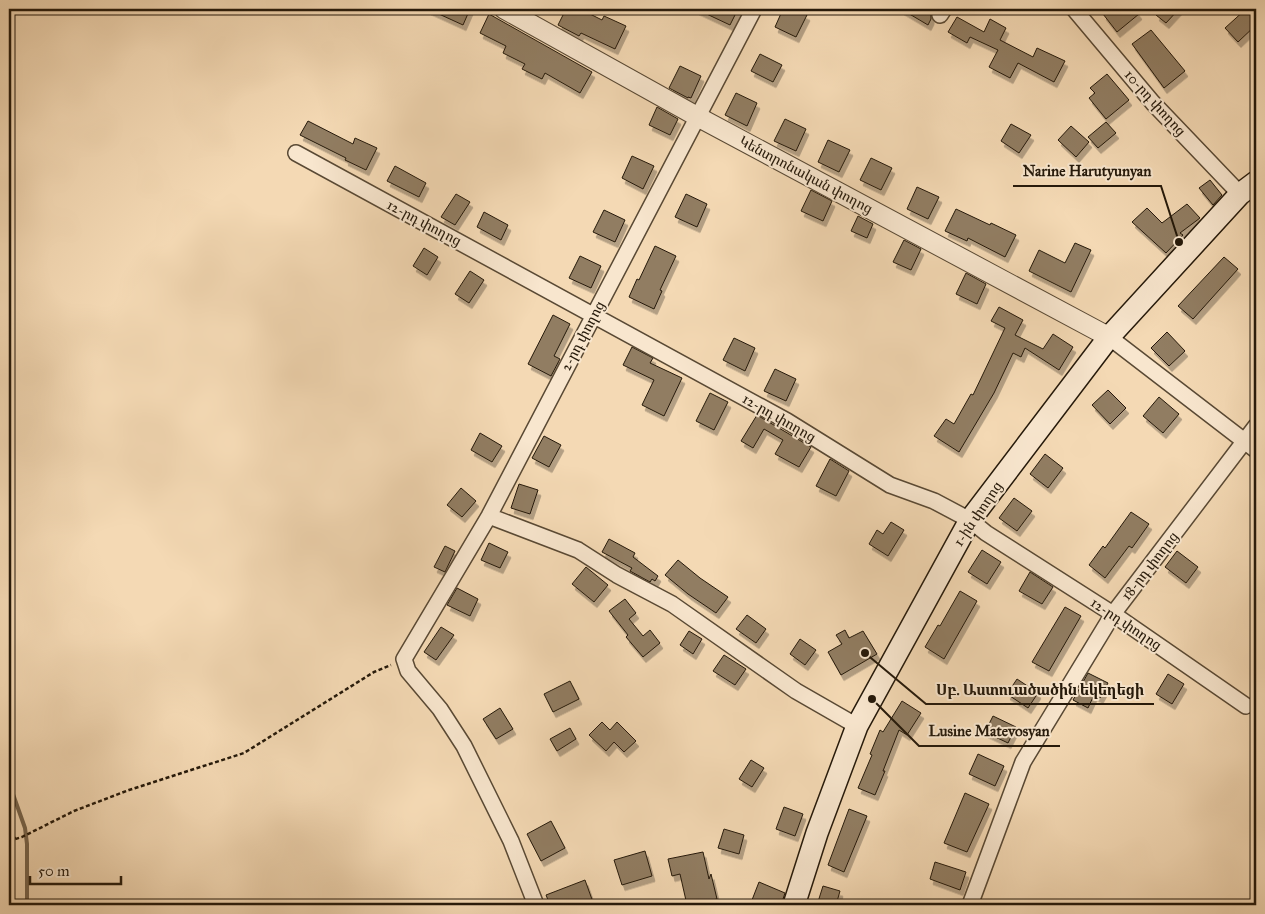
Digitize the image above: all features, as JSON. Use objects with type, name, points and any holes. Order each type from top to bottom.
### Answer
[{"type":"main road","name":"1-ին փողոց","points":[[794,905],[817,833],[857,726],[970,520],[1109,336],[1248,188]]},
{"type":"street","name":"Կենտրոնական փողոց","points":[[504,9],[698,117],[1109,336]]},
{"type":"street","name":"2-րդ փողոց","points":[[404,659],[489,516],[754,9]]},
{"type":"street","name":"10-րդ փողոց","points":[[1074,9],[1153,103],[1248,188]]},
{"type":"street","name":"12-րդ փողոց","points":[[296,153],[787,421],[890,485],[934,501],[970,520],[986,533],[1113,614],[1246,706]]},
{"type":"street","points":[[1109,336],[1251,446]]},
{"type":"street","name":"18-րդ փողոց","points":[[970,905],[1023,762],[1113,614],[1251,446],[1256,426]]},
{"type":"street","points":[[489,516],[578,550],[618,575],[672,604],[796,691],[857,726]]},
{"type":"street","points":[[404,659],[408,671],[440,709],[464,746],[511,841],[536,905]]},
{"type":"path","points":[[9,841],[22,837],[83,807],[244,753],[374,672],[404,659]]},
{"type":"path","points":[[9,825],[15,839]]},
{"type":"path","points":[[9,896],[9,905]]},
{"type":"building","points":[[428,9],[470,9],[463,25]]},
{"type":"building","points":[[566,9],[580,9],[602,20],[604,16],[626,26],[615,49],[581,33],[579,36],[558,25]]},
{"type":"building","points":[[696,9],[738,9],[730,25]]},
{"type":"building","points":[[783,9],[793,9],[807,15],[796,37],[775,27]]},
{"type":"building","points":[[901,9],[933,9],[928,25]]},
{"type":"building","points":[[1110,9],[1135,9],[1139,14],[1117,32],[1103,14]]},
{"type":"building","points":[[1161,9],[1179,9],[1166,23],[1156,15]]},
{"type":"building","points":[[1246,9],[1249,9],[1256,17],[1256,25],[1238,42],[1225,28]]},
{"type":"building","points":[[489,14],[592,72],[580,93],[545,73],[542,79],[522,69],[525,64],[503,53],[506,46],[480,33]]},
{"type":"building","points":[[957,17],[984,32],[990,19],[1006,28],[1000,40],[1033,57],[1037,48],[1065,61],[1054,82],[1018,63],[1010,78],[989,67],[998,50],[970,37],[967,43],[948,32]]},
{"type":"building","points":[[1151,30],[1185,71],[1164,88],[1132,44]]},
{"type":"building","points":[[760,54],[782,65],[773,82],[751,71]]},
{"type":"building","points":[[680,66],[701,76],[691,98],[669,88]]},
{"type":"building","points":[[1107,74],[1129,100],[1106,119],[1089,98],[1095,93],[1090,88]]},
{"type":"building","points":[[736,93],[757,103],[747,126],[725,115]]},
{"type":"building","points":[[657,107],[678,119],[670,135],[649,125]]},
{"type":"building","points":[[785,119],[806,129],[796,151],[774,141]]},
{"type":"building","points":[[308,121],[353,144],[355,138],[377,148],[366,170],[300,135]]},
{"type":"building","points":[[1106,122],[1116,133],[1098,148],[1088,137]]},
{"type":"building","points":[[1011,124],[1031,135],[1019,153],[1001,141]]},
{"type":"building","points":[[1071,126],[1089,142],[1076,157],[1058,140]]},
{"type":"building","points":[[828,140],[850,150],[839,172],[818,162]]},
{"type":"building","points":[[632,156],[654,166],[643,189],[622,178]]},
{"type":"building","points":[[871,158],[892,168],[881,190],[860,180]]},
{"type":"building","points":[[395,166],[426,183],[419,197],[387,181]]},
{"type":"building","points":[[1210,180],[1222,195],[1213,205],[1199,188]]},
{"type":"building","points":[[917,187],[939,197],[928,219],[907,209]]},
{"type":"building","points":[[811,190],[832,201],[823,221],[801,211]]},
{"type":"building","points":[[456,194],[470,202],[455,225],[441,217]]},
{"type":"building","points":[[686,194],[707,204],[697,227],[675,217]]},
{"type":"building","points":[[1187,204],[1200,218],[1180,233],[1183,235],[1166,253],[1132,222],[1147,208],[1162,223]]},
{"type":"building","points":[[956,209],[1016,235],[1005,257],[968,238],[967,241],[945,231]]},
{"type":"building","points":[[604,210],[625,220],[615,242],[593,232]]},
{"type":"building","points":[[484,212],[508,225],[501,240],[477,227]]},
{"type":"building","points":[[858,216],[873,224],[867,238],[851,231]]},
{"type":"building","points":[[904,240],[921,249],[911,270],[893,262]]},
{"type":"building","points":[[1075,243],[1091,250],[1071,292],[1029,271],[1039,250],[1065,263]]},
{"type":"building","points":[[655,246],[676,256],[660,290],[662,291],[654,309],[629,297]]},
{"type":"building","points":[[424,248],[438,257],[427,275],[413,266]]},
{"type":"building","points":[[580,256],[601,266],[591,288],[569,278]]},
{"type":"building","points":[[1224,257],[1238,269],[1193,319],[1178,306]]},
{"type":"building","points":[[470,271],[484,280],[469,303],[455,294]]},
{"type":"building","points":[[966,273],[986,284],[977,304],[956,294]]},
{"type":"building","points":[[999,307],[1023,320],[1015,335],[1043,349],[1053,334],[1073,347],[1059,370],[1025,348],[1021,357],[1013,353],[994,393],[959,452],[934,436],[946,419],[954,424],[971,394],[973,395],[1005,328],[991,321]]},
{"type":"building","points":[[553,315],[570,324],[554,356],[560,359],[551,376],[528,364]]},
{"type":"building","points":[[1167,332],[1185,351],[1169,366],[1151,348]]},
{"type":"building","points":[[734,338],[755,348],[745,371],[723,360]]},
{"type":"building","points":[[632,347],[653,358],[650,363],[682,378],[664,416],[642,405],[654,380],[623,365]]},
{"type":"building","points":[[775,369],[796,379],[786,401],[764,391]]},
{"type":"building","points":[[1108,390],[1126,408],[1110,424],[1092,405]]},
{"type":"building","points":[[710,393],[728,402],[714,430],[696,421]]},
{"type":"building","points":[[1159,397],[1179,414],[1163,433],[1143,416]]},
{"type":"building","points":[[757,415],[811,447],[799,467],[775,454],[783,440],[764,429],[753,448],[741,441]]},
{"type":"building","points":[[480,433],[502,446],[492,462],[471,450]]},
{"type":"building","points":[[544,436],[561,445],[549,467],[532,458]]},
{"type":"building","points":[[1045,454],[1063,468],[1048,488],[1030,474]]},
{"type":"building","points":[[830,459],[849,471],[836,496],[816,486]]},
{"type":"building","points":[[519,484],[538,490],[530,514],[511,508]]},
{"type":"building","points":[[461,488],[476,501],[462,517],[447,505]]},
{"type":"building","points":[[1014,498],[1032,511],[1017,531],[999,518]]},
{"type":"building","points":[[1131,512],[1149,524],[1132,548],[1129,546],[1105,578],[1089,565],[1103,546],[1105,548]]},
{"type":"building","points":[[891,522],[904,530],[888,556],[869,544],[877,530],[883,534]]},
{"type":"building","points":[[609,539],[635,553],[633,557],[658,576],[655,581],[652,579],[650,582],[630,571],[632,568],[602,552]]},
{"type":"building","points":[[489,543],[508,552],[500,568],[481,560]]},
{"type":"building","points":[[445,546],[455,551],[445,572],[434,567]]},
{"type":"building","points":[[982,550],[1001,562],[987,584],[968,572]]},
{"type":"building","points":[[1177,551],[1198,567],[1186,583],[1165,567]]},
{"type":"building","points":[[678,560],[728,597],[716,613],[665,575]]},
{"type":"building","points":[[586,567],[608,585],[594,602],[572,584]]},
{"type":"building","points":[[1030,572],[1053,587],[1042,604],[1019,591]]},
{"type":"building","points":[[457,588],[478,599],[470,616],[447,605]]},
{"type":"building","points":[[960,591],[977,601],[944,659],[925,647],[938,625],[940,626]]},
{"type":"building","points":[[625,599],[636,613],[629,619],[643,636],[650,630],[660,643],[643,657],[626,637],[628,635],[609,611]]},
{"type":"building","points":[[1065,607],[1081,616],[1049,671],[1032,662]]},
{"type":"building","points":[[747,615],[766,629],[756,643],[736,629]]},
{"type":"building","points":[[441,627],[454,635],[436,660],[424,652]]},
{"type":"building","points":[[845,630],[849,638],[863,631],[877,654],[841,675],[828,652],[842,644],[836,635]]},
{"type":"building","points":[[689,631],[702,639],[693,654],[680,645]]},
{"type":"building","points":[[800,639],[816,650],[805,665],[790,654]]},
{"type":"building","points":[[724,655],[746,669],[735,685],[713,671]]},
{"type":"building","points":[[1088,673],[1108,683],[1100,698],[1094,695],[1088,708],[1073,700]]},
{"type":"building","points":[[1168,674],[1184,684],[1172,704],[1156,694]]},
{"type":"building","points":[[1017,679],[1038,693],[1028,708],[1007,694]]},
{"type":"building","points":[[570,681],[579,699],[553,712],[544,694]]},
{"type":"building","points":[[902,701],[921,713],[907,735],[899,730],[875,795],[858,788],[880,730],[883,732]]},
{"type":"building","points":[[500,708],[513,729],[496,739],[483,719]]},
{"type":"building","points":[[993,716],[1016,727],[1008,743],[985,732]]},
{"type":"building","points":[[602,722],[610,730],[617,722],[636,741],[624,752],[614,742],[606,751],[589,735]]},
{"type":"building","points":[[570,728],[576,739],[557,751],[550,739]]},
{"type":"building","points":[[978,754],[1004,766],[995,786],[969,774]]},
{"type":"building","points":[[751,760],[764,768],[752,787],[739,779]]},
{"type":"building","points":[[965,793],[989,804],[967,852],[944,843]]},
{"type":"building","points":[[784,807],[803,814],[795,836],[776,829]]},
{"type":"building","points":[[849,809],[867,816],[844,872],[828,865]]},
{"type":"building","points":[[551,821],[565,848],[541,861],[527,834]]},
{"type":"building","points":[[724,829],[744,835],[739,854],[718,848]]},
{"type":"building","points":[[645,851],[652,876],[622,885],[614,860]]},
{"type":"building","points":[[703,852],[709,879],[711,874],[717,899],[687,905],[680,874],[672,876],[668,859]]},
{"type":"building","points":[[935,862],[966,872],[960,890],[930,879]]},
{"type":"building","points":[[585,880],[594,905],[550,905],[546,895]]},
{"type":"building","points":[[759,882],[785,893],[781,905],[764,905],[752,900]]},
{"type":"building","points":[[823,886],[840,891],[836,905],[817,905]]},
{"type":"waterway","points":[[9,783],[25,828],[27,844],[27,905]]},
{"type":"place","name":"Narine Harutyunyan","points":[[1179,242]]},
{"type":"place","name":"Սբ. Աստուածածին եկեղեցի","points":[[865,653]]},
{"type":"place","name":"Lusine Matevosyan","points":[[872,699]]}]
